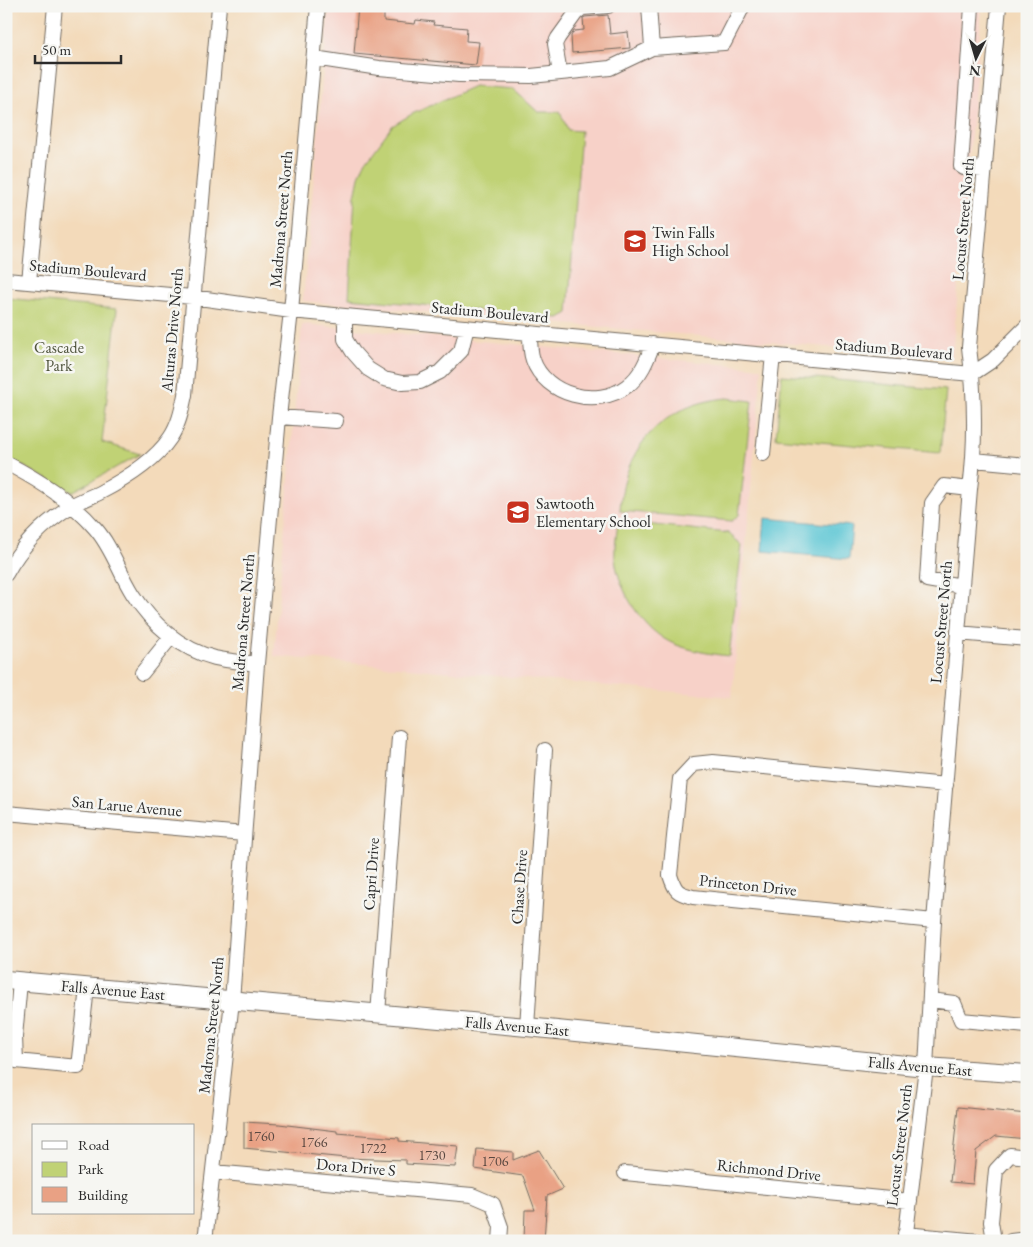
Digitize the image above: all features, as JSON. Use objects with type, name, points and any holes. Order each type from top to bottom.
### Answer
[{"type":"main road","name":"Falls Avenue East","points":[[13,981],[527,1026],[926,1067],[1027,1074]]},
{"type":"street","points":[[29,282],[55,6]]},
{"type":"street","name":"Alturas Drive North","points":[[6,574],[16,557],[33,537],[73,505],[101,492],[146,464],[171,437],[180,416],[185,395],[192,297],[219,6]]},
{"type":"street","name":"Madrona Street North","points":[[205,1241],[232,1001],[257,664],[318,6]]},
{"type":"street","points":[[560,73],[555,44],[558,38],[576,13],[582,8],[608,6]]},
{"type":"street","points":[[649,6],[652,48]]},
{"type":"street","points":[[314,58],[379,68],[459,75],[531,76],[610,68],[652,48],[724,43],[743,6]]},
{"type":"street","points":[[972,6],[960,166],[985,170]]},
{"type":"street","name":"Locust Street North","points":[[905,1237],[926,1067],[934,921],[970,488],[974,460],[972,374],[969,347],[999,6]]},
{"type":"street","name":"Stadium Boulevard","points":[[6,280],[192,297],[291,311],[972,374]]},
{"type":"street","points":[[345,316],[345,339],[353,352],[368,369],[384,379],[402,382],[420,382],[440,372],[461,351],[467,327]]},
{"type":"street","points":[[972,374],[993,360],[1027,326]]},
{"type":"street","points":[[530,333],[532,359],[541,375],[560,391],[585,398],[604,396],[626,387],[644,367],[653,344]]},
{"type":"street","points":[[763,454],[773,355]]},
{"type":"street","points":[[280,417],[336,421]]},
{"type":"street","points":[[974,460],[1027,465]]},
{"type":"street","points":[[6,463],[29,475],[73,505],[96,528],[107,543],[132,594],[149,616],[171,637],[192,649],[215,658],[257,664]]},
{"type":"street","points":[[962,586],[927,580],[932,503],[944,486],[970,488]]},
{"type":"street","points":[[958,633],[1027,639]]},
{"type":"street","points":[[142,673],[171,637]]},
{"type":"street","name":"Capri Drive","points":[[378,1014],[399,737]]},
{"type":"street","name":"Chase Drive","points":[[527,1026],[545,750]]},
{"type":"street","name":"Princeton Drive","points":[[934,921],[693,897],[681,894],[674,887],[670,875],[680,779],[694,764],[712,762],[946,785]]},
{"type":"street","name":"San Larue Avenue","points":[[6,813],[244,834]]},
{"type":"street","points":[[13,981],[16,1062],[78,1067],[87,988]]},
{"type":"street","points":[[930,1000],[954,1003],[961,1020],[1027,1026]]},
{"type":"street","points":[[994,1241],[991,1222],[996,1170],[1010,1155],[1027,1157]]},
{"type":"street","name":"Dora Drive S","points":[[213,1172],[472,1195],[493,1204],[501,1227],[500,1241]]},
{"type":"street","name":"Richmond Drive","points":[[625,1173],[910,1201]]},
{"type":"street","points":[[905,1237],[979,1241]]},
{"type":"street","points":[[1011,1241],[1027,1239]]},
{"type":"shaded area","name":"Twin Falls High School","points":[[329,6],[982,6],[952,358],[303,301]]},
{"type":"shaded area","name":"Sawtooth Elementary School","points":[[302,324],[762,368],[732,697],[274,656]]},
{"type":"green space","points":[[474,86],[513,89],[538,112],[560,112],[568,130],[581,131],[568,313],[559,318],[349,298],[355,196],[364,164],[392,126],[412,114]]},
{"type":"green space","name":"Cascade Park","points":[[6,298],[117,309],[102,442],[140,454],[72,492],[6,457]]},
{"type":"green space","points":[[782,375],[946,390],[940,453],[776,438]]},
{"type":"green space","points":[[727,398],[752,401],[739,515],[732,521],[620,511],[623,488],[629,467],[638,449],[651,433],[666,420],[684,409],[704,402]]},
{"type":"green space","points":[[618,521],[728,533],[742,545],[729,656],[701,652],[674,644],[652,630],[643,620],[627,597],[617,571],[615,545]]},
{"type":"water","points":[[765,518],[852,526],[849,559],[762,551]]},
{"type":"building","points":[[358,6],[384,6],[384,21],[415,24],[416,20],[434,22],[433,25],[467,28],[466,41],[479,42],[476,65],[354,54]]},
{"type":"building","points":[[608,15],[610,34],[628,32],[630,48],[572,53],[571,36],[574,31],[584,30],[583,18]]},
{"type":"building","points":[[958,1107],[1027,1114],[1027,1139],[996,1136],[976,1151],[973,1184],[950,1182]]},
{"type":"building","points":[[244,1122],[279,1124],[337,1131],[337,1133],[399,1138],[399,1141],[458,1146],[455,1167],[406,1164],[406,1160],[346,1158],[244,1148]]},
{"type":"building","points":[[477,1149],[513,1152],[513,1160],[539,1150],[563,1189],[547,1196],[544,1241],[524,1241],[525,1210],[535,1210],[523,1176],[475,1169]]},
{"type":"place","name":"Twin Falls High School","points":[[635,241]]},
{"type":"place","name":"Sawtooth Elementary School","points":[[518,512]]}]
